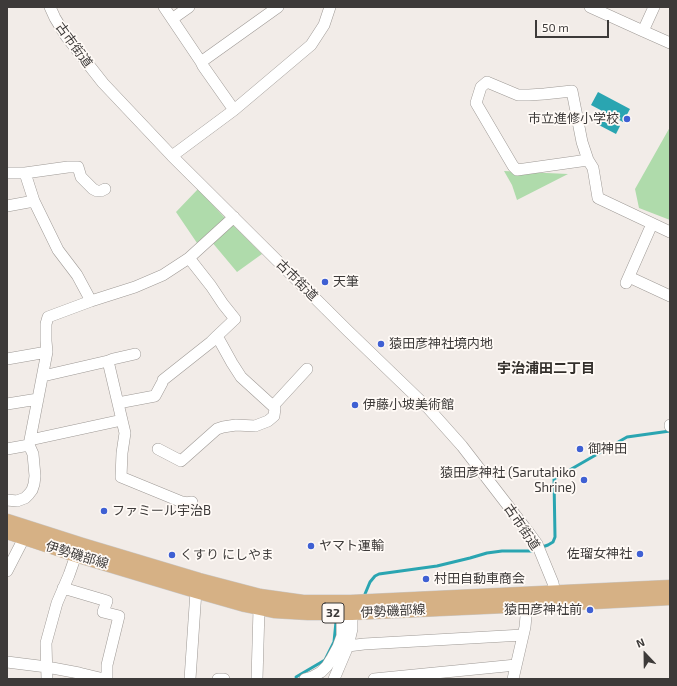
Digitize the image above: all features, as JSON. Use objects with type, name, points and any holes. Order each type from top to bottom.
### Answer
[{"type":"main road","name":"伊勢磯部線","points":[[7,521],[82,545],[259,609],[274,611],[347,613],[526,605],[556,599],[670,587]]},
{"type":"main road","name":"伊勢磯部線","points":[[7,532],[76,555],[197,586],[303,602],[670,598]]},
{"type":"street","name":"古市街道","points":[[50,7],[66,36],[103,82],[172,156],[429,409],[462,446],[537,544],[553,583],[556,599]]},
{"type":"street","points":[[164,7],[234,110]]},
{"type":"street","points":[[172,19],[189,7]]},
{"type":"street","points":[[201,62],[278,7]]},
{"type":"street","points":[[172,156],[234,110],[311,45],[324,25],[330,7]]},
{"type":"street","points":[[590,7],[670,43]]},
{"type":"street","points":[[643,30],[654,7]]},
{"type":"street","points":[[588,160],[517,170],[513,166],[476,103],[481,87],[487,82],[518,95],[572,91],[582,142],[588,160],[593,168],[598,198],[670,232]]},
{"type":"street","points":[[7,173],[25,173],[68,166],[78,167],[81,177],[93,189],[97,191],[105,189]]},
{"type":"street","points":[[25,173],[34,201],[58,250],[77,275],[91,300]]},
{"type":"street","points":[[7,206],[34,201]]},
{"type":"street","points":[[7,500],[22,500],[32,490],[34,484],[35,476],[33,454],[30,443],[47,352],[46,324],[48,317],[91,300],[135,287],[163,275],[189,258],[234,217]]},
{"type":"street","points":[[652,224],[628,280],[670,296]]},
{"type":"street","points":[[118,403],[155,396],[162,381],[211,342],[235,319],[189,258]]},
{"type":"street","points":[[158,449],[181,461],[217,429],[236,426],[254,426],[268,421],[274,416],[275,408],[241,377],[217,336]]},
{"type":"street","points":[[7,359],[47,352]]},
{"type":"street","points":[[43,376],[108,361],[112,358],[135,354]]},
{"type":"street","points":[[108,361],[125,433],[121,477],[182,502],[192,502]]},
{"type":"street","points":[[273,406],[307,369]]},
{"type":"street","points":[[7,404],[38,399]]},
{"type":"street","points":[[7,449],[122,420]]},
{"type":"street","points":[[7,571],[24,538]]},
{"type":"street","points":[[47,679],[46,643],[56,602],[76,555]]},
{"type":"street","points":[[190,679],[197,586]]},
{"type":"street","points":[[63,588],[107,601],[103,612],[118,616],[107,665],[107,679]]},
{"type":"street","points":[[513,679],[525,627],[526,605]]},
{"type":"street","points":[[257,679],[259,609]]},
{"type":"street","points":[[334,679],[348,646],[352,629],[347,613]]},
{"type":"street","points":[[305,679],[321,672],[327,666],[338,647],[347,613]]},
{"type":"street","points":[[348,646],[523,635]]},
{"type":"street","points":[[7,662],[47,667],[104,679]]},
{"type":"street","points":[[374,679],[516,665]]},
{"type":"street","points":[[218,679],[224,679]]},
{"type":"green space","points":[[670,127],[670,220],[639,208],[635,189]]},
{"type":"green space","points":[[504,171],[568,174],[517,200],[512,185]]},
{"type":"green space","points":[[198,189],[225,218],[197,243],[176,212]]},
{"type":"green space","points":[[233,225],[262,254],[237,272],[211,241]]},
{"type":"water","points":[[598,92],[630,109],[623,122],[591,105]]},
{"type":"water","points":[[600,115],[620,126],[616,134],[595,123]]},
{"type":"waterway","points":[[365,594],[370,582],[379,574],[437,566],[487,553],[502,551],[531,551],[548,545],[553,542],[555,537],[554,479],[627,437],[670,431]]},
{"type":"waterway","points":[[296,677],[325,660],[334,642],[336,622]]},
{"type":"place","name":"市立進修小学校","points":[[627,119]]},
{"type":"place","name":"天筆","points":[[325,282]]},
{"type":"place","name":"猿田彦神社境内地","points":[[381,344]]},
{"type":"place","name":"伊藤小坡美術館","points":[[355,405]]},
{"type":"place","name":"御神田","points":[[580,449]]},
{"type":"place","name":"猿田彦神社 (Sarutahiko Shrine)","points":[[584,480]]},
{"type":"place","name":"ファミール宇治B","points":[[104,511]]},
{"type":"place","name":"ヤマト運輸","points":[[311,546]]},
{"type":"place","name":"佐瑠女神社","points":[[640,554]]},
{"type":"place","name":"くすり にしやま","points":[[172,555]]},
{"type":"place","name":"村田自動車商会","points":[[426,579]]},
{"type":"place","name":"猿田彦神社前","points":[[590,610]]},
{"type":"district","name":"宇治浦田二丁目","points":[[546,368]]}]
